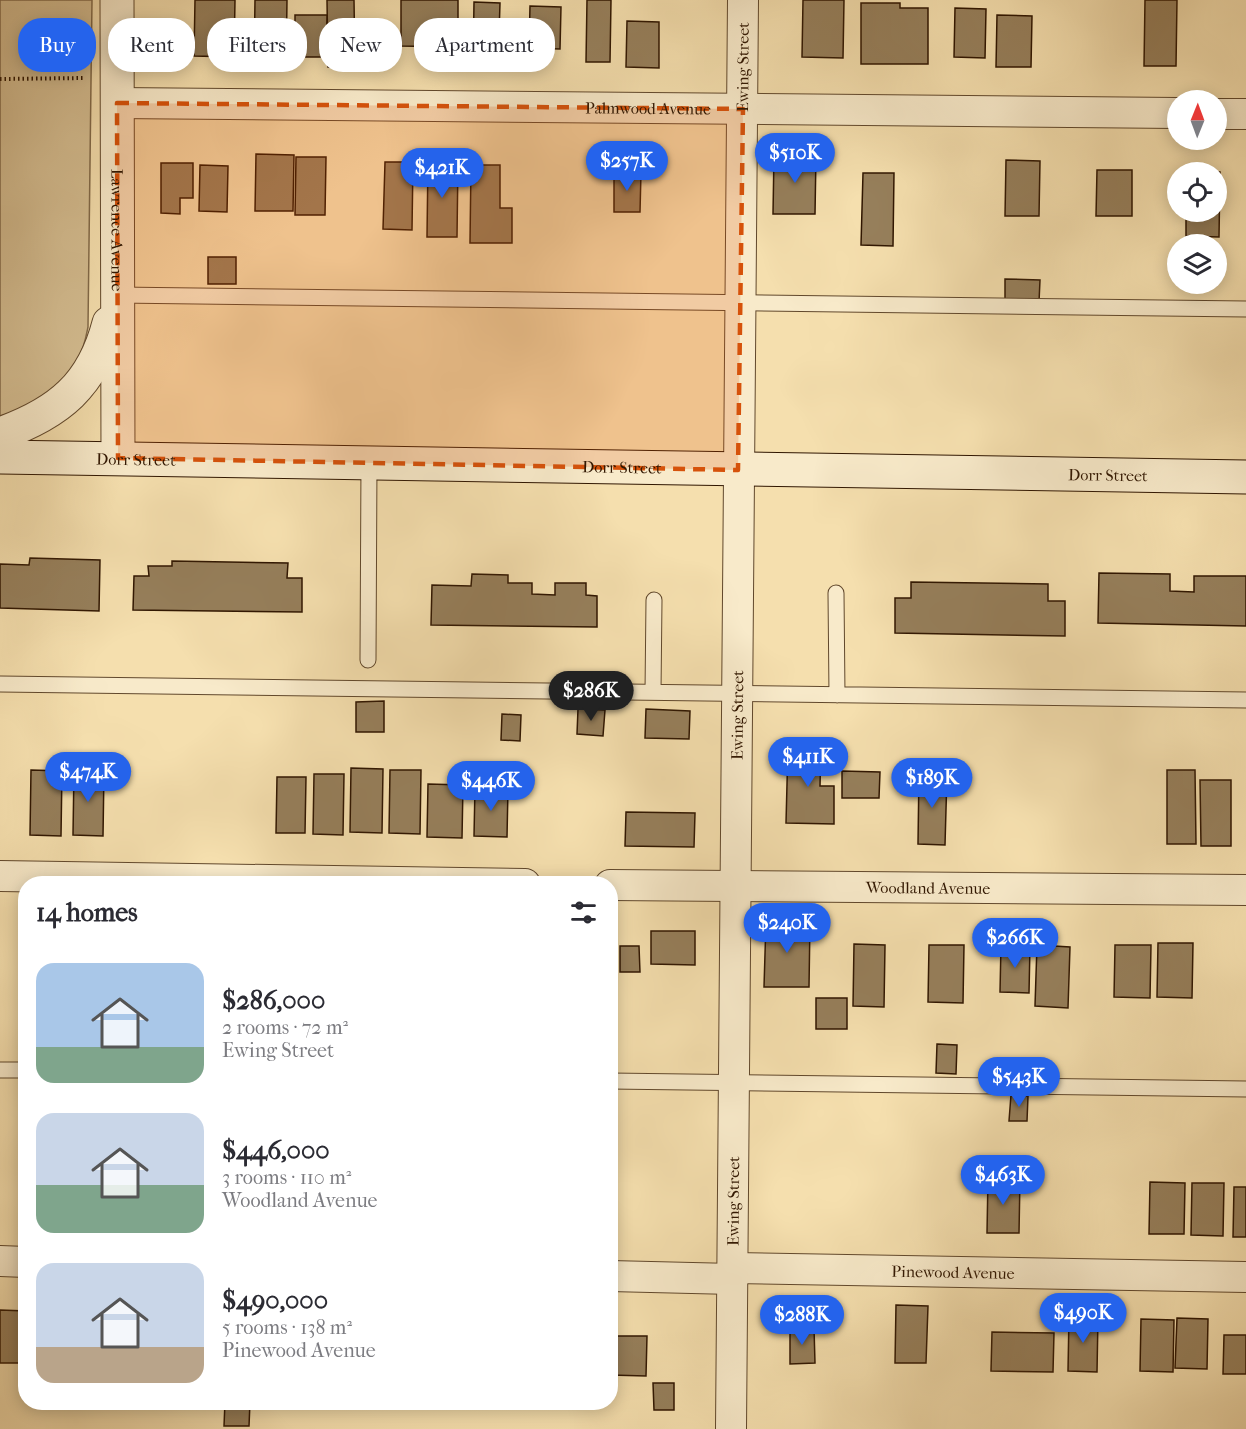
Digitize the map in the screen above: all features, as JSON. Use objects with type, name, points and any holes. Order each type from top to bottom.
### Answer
[{"type":"main road","name":"Lawrence Avenue","points":[[117,0],[118,458]]},
{"type":"main road","points":[[0,434],[50,411],[74,391],[87,376],[98,359],[117,295]]},
{"type":"main road","name":"Dorr Street","points":[[0,457],[1246,477]]},
{"type":"street","name":"Ewing Street","points":[[731,1429],[743,0]]},
{"type":"street","name":"Palmwood Avenue","points":[[117,103],[1167,113]]},
{"type":"street","points":[[1227,114],[1246,114]]},
{"type":"street","points":[[0,876],[18,877]]},
{"type":"street","name":"Woodland Avenue","points":[[618,885],[1246,890]]},
{"type":"street","points":[[0,1262],[18,1262]]},
{"type":"street","name":"Pinewood Avenue","points":[[618,1276],[733,1273],[1246,1276]]},
{"type":"lane","points":[[117,295],[1246,309]]},
{"type":"lane","points":[[368,660],[369,463]]},
{"type":"lane","points":[[836,593],[837,695]]},
{"type":"lane","points":[[653,692],[654,600]]},
{"type":"lane","points":[[0,684],[1246,700]]},
{"type":"lane","points":[[0,1070],[18,1070]]},
{"type":"lane","points":[[618,1081],[1246,1089]]},
{"type":"path","points":[[0,79],[85,78]]},
{"type":"highlighted area","points":[[117,103],[743,109],[738,470],[118,458]]},
{"type":"shaded area","points":[[0,0],[92,0],[92,18],[18,18],[18,72],[91,72],[88,327],[78,358],[64,378],[34,402],[0,416]]},
{"type":"building","points":[[195,0],[235,0],[235,18],[207,18],[207,56],[195,56]]},
{"type":"building","points":[[255,0],[287,0],[287,18],[255,18]]},
{"type":"building","points":[[327,0],[354,0],[354,18],[327,18]]},
{"type":"building","points":[[401,0],[458,0],[458,18],[414,18],[414,46],[402,46]]},
{"type":"building","points":[[587,0],[611,0],[610,62],[586,62]]},
{"type":"building","points":[[803,0],[844,0],[843,58],[802,57]]},
{"type":"building","points":[[1145,0],[1177,0],[1176,66],[1144,66]]},
{"type":"building","points":[[474,2],[500,3],[500,18],[474,18]]},
{"type":"building","points":[[861,3],[900,3],[900,8],[928,8],[928,64],[861,64]]},
{"type":"building","points":[[530,6],[561,7],[560,49],[555,49],[555,18],[530,18]]},
{"type":"building","points":[[955,8],[986,9],[985,58],[954,57]]},
{"type":"building","points":[[295,15],[327,15],[327,18],[319,18],[319,57],[307,57],[307,18],[295,18]]},
{"type":"building","points":[[997,15],[1032,16],[1031,67],[996,67]]},
{"type":"building","points":[[627,21],[659,22],[659,68],[626,67]]},
{"type":"building","points":[[256,154],[294,155],[293,211],[255,211]]},
{"type":"building","points":[[774,155],[816,155],[815,214],[773,214]]},
{"type":"building","points":[[296,157],[326,157],[325,215],[295,215]]},
{"type":"building","points":[[1006,160],[1040,161],[1039,216],[1005,216]]},
{"type":"building","points":[[428,161],[458,161],[457,237],[427,237]]},
{"type":"building","points":[[385,162],[413,162],[412,230],[383,229]]},
{"type":"building","points":[[161,163],[193,163],[193,198],[180,198],[180,214],[161,213]]},
{"type":"building","points":[[200,165],[228,166],[227,212],[199,211]]},
{"type":"building","points":[[471,165],[500,165],[500,208],[512,208],[512,243],[470,243]]},
{"type":"building","points":[[1097,170],[1132,170],[1132,216],[1096,216]]},
{"type":"building","points":[[614,172],[641,172],[640,212],[614,212]]},
{"type":"building","points":[[863,173],[894,173],[893,246],[861,245]]},
{"type":"building","points":[[1186,222],[1219,222],[1219,234],[1186,234]]},
{"type":"building","points":[[208,257],[236,257],[236,284],[208,284]]},
{"type":"building","points":[[1005,279],[1040,280],[1039,302],[1005,301]]},
{"type":"building","points":[[30,558],[100,560],[99,611],[0,608],[0,564],[29,565]]},
{"type":"building","points":[[172,561],[288,563],[287,578],[302,578],[302,612],[133,610],[134,576],[149,576],[148,566],[172,566]]},
{"type":"building","points":[[1099,573],[1170,574],[1170,591],[1194,592],[1194,576],[1246,576],[1246,626],[1098,623]]},
{"type":"building","points":[[472,574],[508,575],[508,583],[532,583],[532,594],[555,595],[555,583],[586,583],[586,595],[597,596],[597,627],[431,625],[432,585],[471,586]]},
{"type":"building","points":[[911,582],[1048,584],[1048,601],[1065,601],[1065,636],[895,633],[895,598],[911,598]]},
{"type":"building","points":[[384,701],[384,732],[356,732],[356,702]]},
{"type":"building","points":[[578,709],[605,710],[603,736],[577,734]]},
{"type":"building","points":[[646,709],[690,711],[689,739],[645,738]]},
{"type":"building","points":[[502,714],[521,715],[520,741],[501,740]]},
{"type":"building","points":[[788,746],[821,746],[820,786],[834,786],[834,824],[786,823]]},
{"type":"building","points":[[351,768],[383,769],[382,833],[350,832]]},
{"type":"building","points":[[31,770],[62,771],[61,836],[30,835]]},
{"type":"building","points":[[74,770],[104,771],[103,836],[73,835]]},
{"type":"building","points":[[390,770],[421,770],[420,834],[389,833]]},
{"type":"building","points":[[1167,770],[1195,770],[1196,844],[1167,844]]},
{"type":"building","points":[[842,771],[880,772],[879,798],[842,798]]},
{"type":"building","points":[[919,773],[947,774],[945,845],[918,844]]},
{"type":"building","points":[[314,774],[344,774],[343,835],[313,834]]},
{"type":"building","points":[[277,777],[306,777],[305,833],[276,833]]},
{"type":"building","points":[[1200,780],[1231,780],[1231,846],[1201,846]]},
{"type":"building","points":[[428,784],[463,785],[462,838],[427,837]]},
{"type":"building","points":[[475,787],[508,788],[507,837],[474,836]]},
{"type":"building","points":[[626,812],[695,813],[694,847],[625,846]]},
{"type":"building","points":[[766,921],[810,922],[809,987],[764,987]]},
{"type":"building","points":[[651,931],[695,931],[695,965],[651,964]]},
{"type":"building","points":[[1158,943],[1193,943],[1192,998],[1157,997]]},
{"type":"building","points":[[854,944],[885,945],[884,1007],[853,1006]]},
{"type":"building","points":[[929,945],[964,945],[963,1003],[928,1002]]},
{"type":"building","points":[[1001,945],[1030,946],[1029,993],[1000,992]]},
{"type":"building","points":[[1037,945],[1070,947],[1068,1008],[1035,1006]]},
{"type":"building","points":[[1115,945],[1151,945],[1150,998],[1114,997]]},
{"type":"building","points":[[620,946],[639,946],[640,972],[620,972]]},
{"type":"building","points":[[816,998],[847,998],[847,1029],[816,1029]]},
{"type":"building","points":[[937,1044],[957,1045],[956,1074],[936,1073]]},
{"type":"building","points":[[1011,1095],[1028,1096],[1027,1121],[1009,1121]]},
{"type":"building","points":[[988,1178],[1020,1178],[1019,1233],[987,1233]]},
{"type":"building","points":[[1150,1182],[1185,1183],[1184,1234],[1149,1234]]},
{"type":"building","points":[[1192,1183],[1224,1183],[1223,1236],[1191,1235]]},
{"type":"building","points":[[1234,1187],[1246,1187],[1246,1237],[1233,1237]]},
{"type":"building","points":[[896,1305],[928,1306],[926,1363],[895,1363]]},
{"type":"building","points":[[0,1310],[18,1311],[18,1363],[0,1363]]},
{"type":"building","points":[[1069,1316],[1098,1317],[1097,1372],[1068,1371]]},
{"type":"building","points":[[1177,1318],[1208,1319],[1207,1369],[1175,1368]]},
{"type":"building","points":[[1141,1319],[1174,1320],[1173,1372],[1140,1371]]},
{"type":"building","points":[[790,1328],[814,1328],[815,1363],[790,1364]]},
{"type":"building","points":[[992,1332],[1054,1333],[1053,1372],[991,1371]]},
{"type":"building","points":[[1224,1335],[1246,1335],[1246,1374],[1223,1374]]},
{"type":"building","points":[[618,1336],[647,1336],[646,1376],[618,1375]]},
{"type":"building","points":[[653,1383],[674,1383],[674,1410],[654,1410]]},
{"type":"building","points":[[225,1410],[250,1410],[249,1426],[224,1426]]}]
